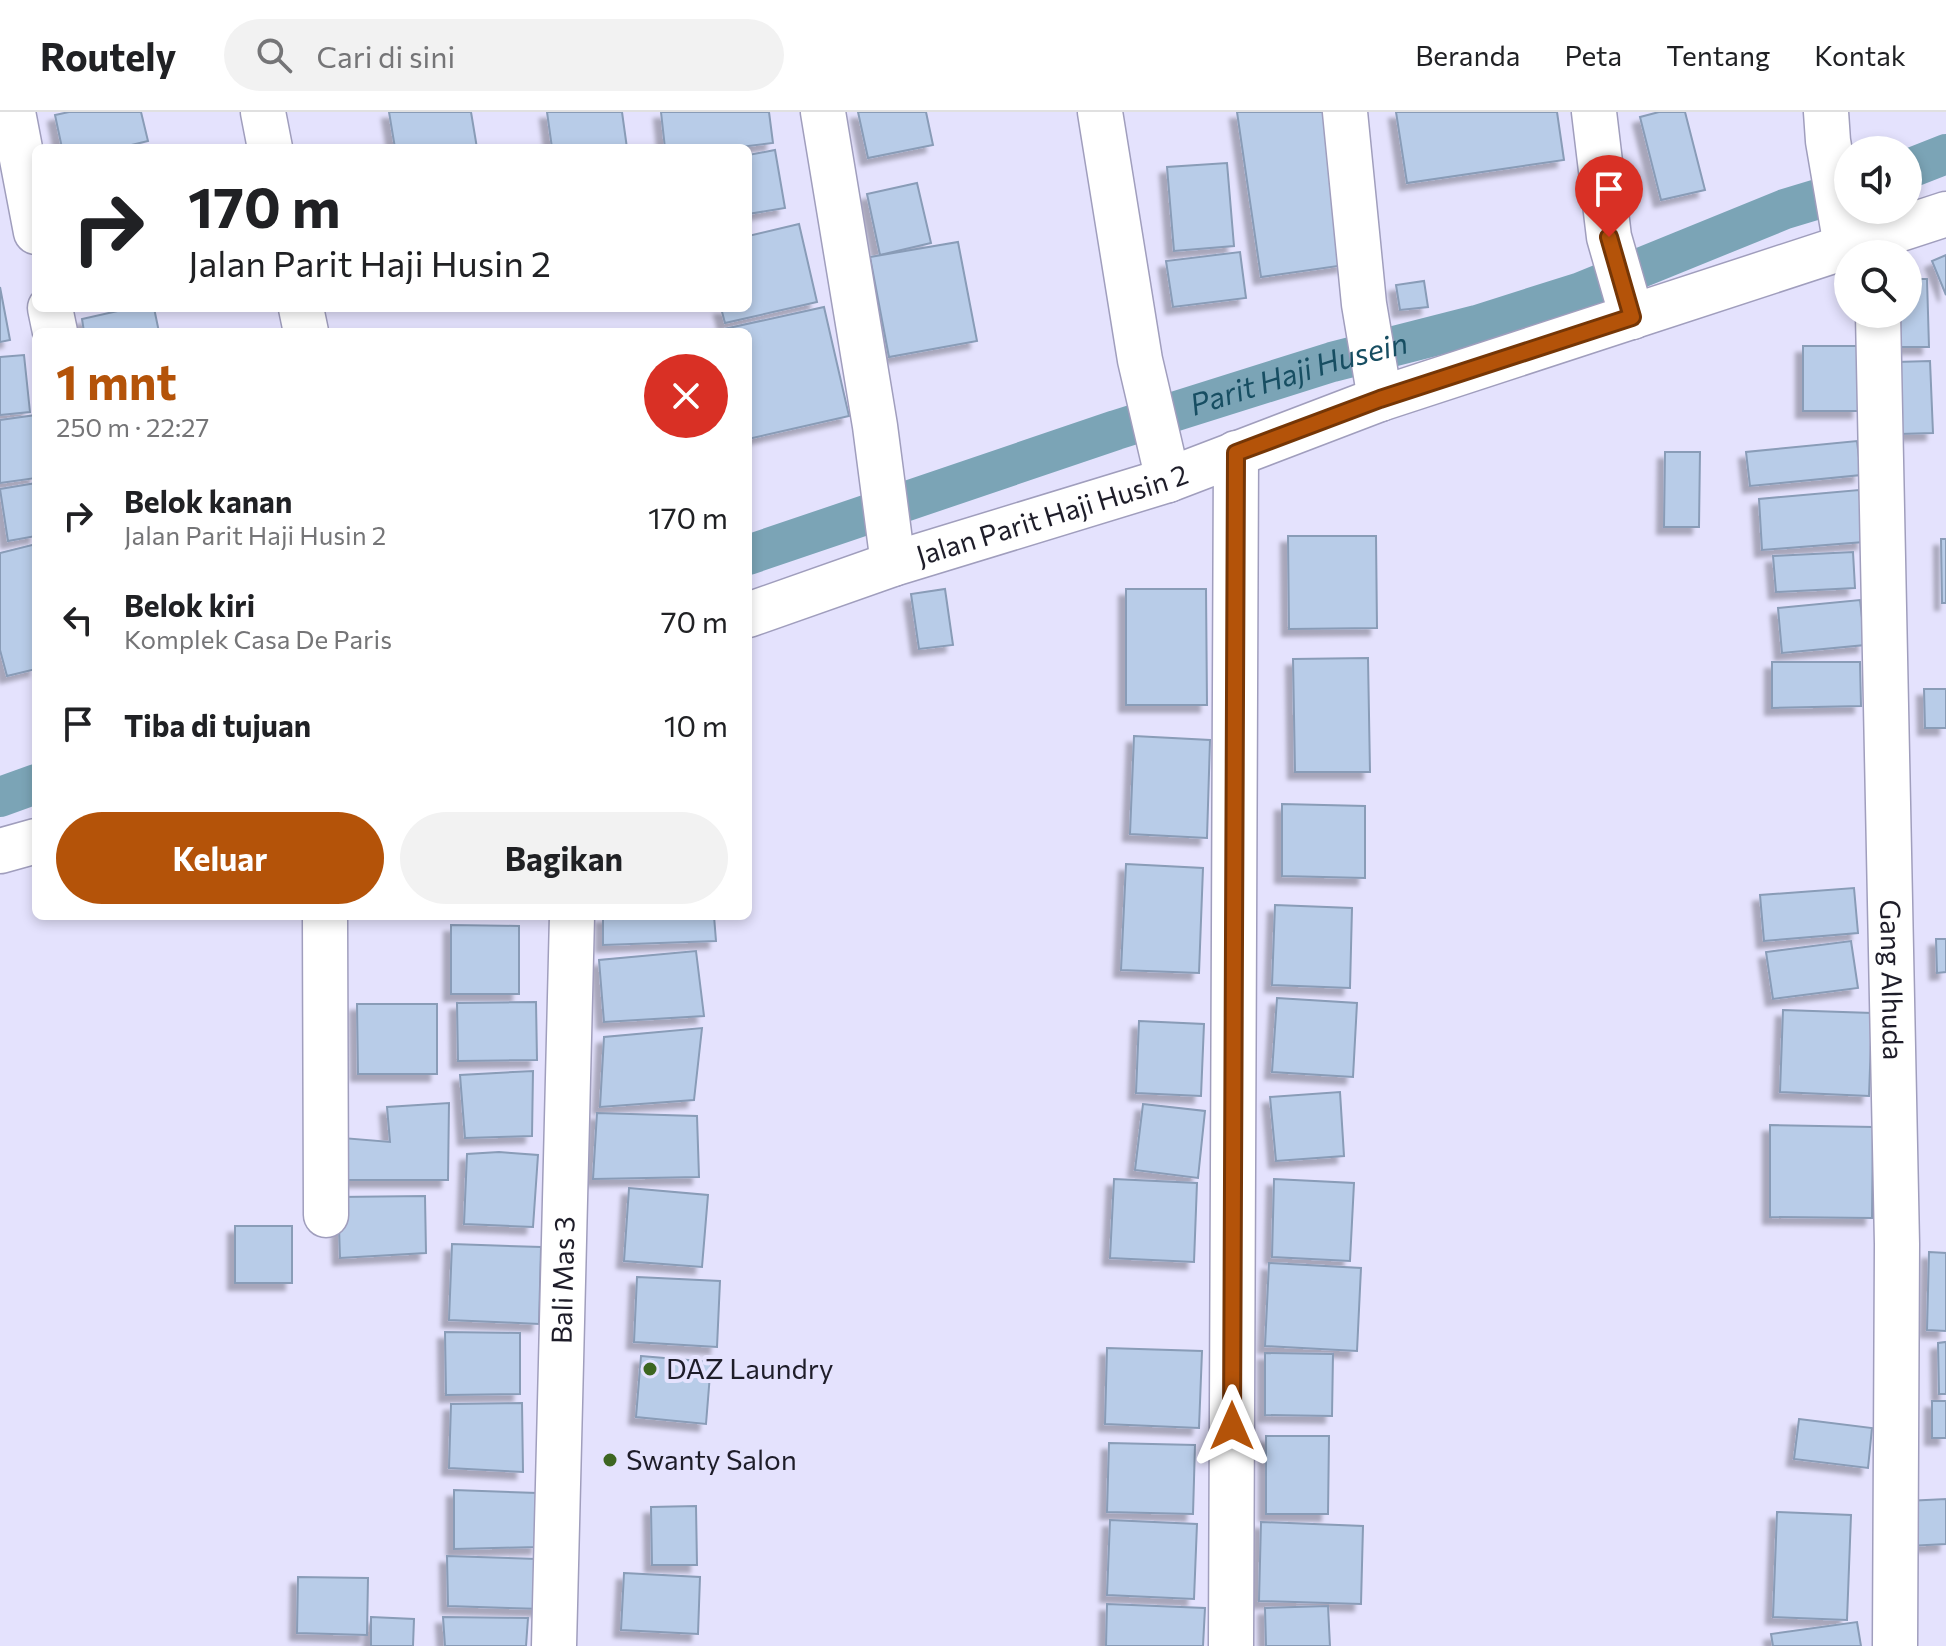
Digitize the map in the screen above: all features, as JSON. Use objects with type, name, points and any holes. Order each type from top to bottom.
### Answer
[{"type":"street","points":[[13,112],[32,211]]},
{"type":"street","points":[[263,112],[269,144]]},
{"type":"street","points":[[823,112],[875,426],[892,555]]},
{"type":"street","points":[[1100,112],[1140,360],[1166,472]]},
{"type":"street","points":[[1345,112],[1364,304],[1378,390]]},
{"type":"street","points":[[1594,112],[1609,237],[1630,306]]},
{"type":"street","points":[[1827,126],[1861,240]]},
{"type":"street","name":"Jalan Parit Haji Husin 2","points":[[1864,240],[1946,214]]},
{"type":"street","name":"Jalan Parit Haji Husin 2","points":[[752,613],[892,555],[1236,453],[1378,390],[1630,306],[1834,249]]},
{"type":"street","name":"Gang Alhuda","points":[[1878,328],[1897,1244],[1895,1646]]},
{"type":"street","points":[[1231,1646],[1236,453]]},
{"type":"street","points":[[0,851],[32,842]]},
{"type":"street","points":[[325,920],[326,1215]]},
{"type":"street","name":"Bali Mas 3","points":[[554,1646],[572,920]]},
{"type":"building","points":[[69,112],[141,112],[148,141],[136,144],[61,144],[55,115]]},
{"type":"building","points":[[389,112],[471,112],[476,144],[394,144]]},
{"type":"building","points":[[547,112],[622,112],[626,144],[551,144]]},
{"type":"building","points":[[661,112],[769,112],[773,143],[665,144]]},
{"type":"building","points":[[858,112],[926,112],[933,145],[868,158]]},
{"type":"building","points":[[1237,112],[1323,112],[1345,265],[1261,277]]},
{"type":"building","points":[[1396,112],[1557,112],[1564,160],[1407,183]]},
{"type":"building","points":[[1659,112],[1685,112],[1705,190],[1661,200],[1640,117]]},
{"type":"building","points":[[775,150],[785,208],[752,213],[752,154]]},
{"type":"building","points":[[1227,163],[1234,246],[1174,251],[1167,167]]},
{"type":"building","points":[[917,183],[931,243],[880,255],[867,194]]},
{"type":"building","points":[[799,224],[817,302],[725,323],[722,312],[752,312],[752,235]]},
{"type":"building","points":[[958,242],[977,341],[889,357],[870,257]]},
{"type":"building","points":[[1240,252],[1246,298],[1173,307],[1166,261]]},
{"type":"building","points":[[1946,255],[1946,295],[1932,261]]},
{"type":"building","points":[[1922,279],[1927,279],[1929,347],[1895,347],[1894,328],[1922,328]]},
{"type":"building","points":[[1424,281],[1428,307],[1400,310],[1396,285]]},
{"type":"building","points":[[0,287],[10,340],[0,342]]},
{"type":"building","points":[[824,307],[849,416],[752,438],[752,328],[729,328]]},
{"type":"building","points":[[113,312],[155,312],[158,328],[83,328],[82,319]]},
{"type":"building","points":[[1803,346],[1859,346],[1859,411],[1803,411]]},
{"type":"building","points":[[24,355],[30,412],[0,415],[0,357]]},
{"type":"building","points":[[1930,361],[1933,433],[1899,434],[1896,362]]},
{"type":"building","points":[[32,416],[32,479],[0,483],[0,420]]},
{"type":"building","points":[[1857,441],[1861,475],[1750,486],[1746,452]]},
{"type":"building","points":[[1665,452],[1700,452],[1699,527],[1664,527]]},
{"type":"building","points":[[32,484],[32,537],[8,541],[0,489]]},
{"type":"building","points":[[1859,490],[1864,542],[1762,550],[1759,499]]},
{"type":"building","points":[[1288,536],[1376,536],[1377,628],[1289,629]]},
{"type":"building","points":[[1941,539],[1946,539],[1946,603],[1942,603]]},
{"type":"building","points":[[32,545],[32,670],[7,676],[0,650],[0,553]]},
{"type":"building","points":[[1853,552],[1855,588],[1776,592],[1773,556]]},
{"type":"building","points":[[945,589],[953,645],[919,649],[911,594]]},
{"type":"building","points":[[1126,589],[1206,589],[1207,705],[1126,705]]},
{"type":"building","points":[[1860,600],[1865,645],[1782,653],[1778,608]]},
{"type":"building","points":[[1368,658],[1370,772],[1295,772],[1293,659]]},
{"type":"building","points":[[1772,662],[1860,662],[1861,706],[1772,708]]},
{"type":"building","points":[[1924,689],[1946,689],[1946,728],[1925,728]]},
{"type":"building","points":[[1134,736],[1210,740],[1207,838],[1130,834]]},
{"type":"building","points":[[1282,804],[1365,806],[1365,878],[1282,876]]},
{"type":"building","points":[[1126,864],[1203,868],[1199,973],[1121,970]]},
{"type":"building","points":[[1854,888],[1858,933],[1764,941],[1760,895]]},
{"type":"building","points":[[1275,905],[1352,908],[1350,988],[1272,985]]},
{"type":"building","points":[[603,920],[714,920],[716,941],[603,945]]},
{"type":"building","points":[[451,925],[519,926],[519,994],[451,994]]},
{"type":"building","points":[[1936,939],[1946,939],[1946,972],[1937,973]]},
{"type":"building","points":[[1851,941],[1858,988],[1773,999],[1766,952]]},
{"type":"building","points":[[696,951],[704,1016],[604,1022],[599,960]]},
{"type":"building","points":[[1277,998],[1357,1003],[1353,1077],[1272,1072]]},
{"type":"building","points":[[536,1002],[537,1060],[458,1061],[457,1003]]},
{"type":"building","points":[[357,1004],[437,1004],[437,1074],[358,1074]]},
{"type":"building","points":[[1783,1010],[1872,1013],[1869,1096],[1780,1092]]},
{"type":"building","points":[[1139,1021],[1204,1024],[1201,1096],[1136,1093]]},
{"type":"building","points":[[702,1028],[694,1100],[600,1107],[604,1037]]},
{"type":"building","points":[[533,1071],[532,1136],[465,1138],[460,1075]]},
{"type":"building","points":[[1340,1092],[1344,1156],[1276,1161],[1270,1097]]},
{"type":"building","points":[[449,1103],[448,1180],[341,1180],[343,1138],[390,1142],[387,1107]]},
{"type":"building","points":[[1143,1104],[1205,1111],[1198,1178],[1135,1170]]},
{"type":"building","points":[[597,1113],[697,1116],[699,1177],[593,1179]]},
{"type":"building","points":[[1770,1125],[1873,1127],[1872,1218],[1770,1217]]},
{"type":"building","points":[[499,1152],[538,1155],[533,1227],[464,1224],[467,1154]]},
{"type":"building","points":[[1114,1179],[1197,1183],[1194,1262],[1110,1258]]},
{"type":"building","points":[[1274,1179],[1354,1183],[1350,1261],[1272,1257]]},
{"type":"building","points":[[629,1188],[708,1195],[702,1267],[624,1261]]},
{"type":"building","points":[[425,1196],[426,1253],[340,1258],[338,1197]]},
{"type":"building","points":[[235,1226],[292,1226],[292,1283],[235,1283]]},
{"type":"building","points":[[452,1244],[541,1247],[539,1324],[449,1320]]},
{"type":"building","points":[[1929,1252],[1946,1253],[1946,1331],[1927,1330]]},
{"type":"building","points":[[1269,1263],[1361,1268],[1357,1351],[1265,1346]]},
{"type":"building","points":[[637,1277],[720,1281],[717,1347],[634,1342]]},
{"type":"building","points":[[445,1332],[520,1333],[520,1394],[446,1395]]},
{"type":"building","points":[[1946,1342],[1946,1394],[1939,1394],[1938,1343]]},
{"type":"building","points":[[1107,1348],[1202,1351],[1199,1428],[1105,1424]]},
{"type":"building","points":[[1265,1353],[1333,1354],[1332,1416],[1265,1415]]},
{"type":"building","points":[[641,1356],[711,1362],[706,1424],[636,1417]]},
{"type":"building","points":[[1932,1401],[1946,1401],[1946,1438],[1932,1438]]},
{"type":"building","points":[[522,1403],[523,1472],[449,1468],[451,1404]]},
{"type":"building","points":[[1799,1419],[1872,1428],[1868,1468],[1794,1459]]},
{"type":"building","points":[[1266,1436],[1329,1436],[1328,1514],[1266,1514]]},
{"type":"building","points":[[1109,1443],[1195,1445],[1193,1514],[1107,1512]]},
{"type":"building","points":[[454,1490],[537,1493],[538,1547],[454,1549]]},
{"type":"building","points":[[1946,1499],[1946,1544],[1908,1546],[1906,1501]]},
{"type":"building","points":[[696,1506],[697,1565],[652,1565],[651,1507]]},
{"type":"building","points":[[1777,1512],[1851,1515],[1847,1620],[1773,1617]]},
{"type":"building","points":[[1110,1520],[1197,1524],[1194,1599],[1107,1595]]},
{"type":"building","points":[[1261,1522],[1363,1526],[1361,1604],[1259,1601]]},
{"type":"building","points":[[447,1556],[537,1559],[543,1609],[448,1606]]},
{"type":"building","points":[[624,1573],[700,1577],[698,1634],[621,1630]]},
{"type":"building","points":[[298,1577],[368,1578],[367,1635],[297,1633]]},
{"type":"building","points":[[1107,1604],[1205,1608],[1203,1646],[1106,1646]]},
{"type":"building","points":[[1328,1606],[1330,1646],[1266,1646],[1265,1608]]},
{"type":"building","points":[[371,1617],[414,1619],[413,1646],[371,1646]]},
{"type":"building","points":[[443,1617],[528,1618],[526,1646],[445,1646]]},
{"type":"building","points":[[1857,1622],[1861,1646],[1773,1646],[1771,1634]]},
{"type":"waterway","name":"Parit Haji Husein","points":[[1922,163],[1946,154]]},
{"type":"waterway","name":"Parit Haji Husein","points":[[752,554],[1116,430],[1332,362],[1477,325],[1581,292],[1785,209],[1834,194]]},
{"type":"waterway","name":"Parit Haji Husein","points":[[0,797],[32,785]]},
{"type":"place","name":"DAZ Laundry","points":[[650,1369]]},
{"type":"place","name":"Swanty Salon","points":[[610,1460]]},
{"type":"route","points":[[1232,1426],[1236,453],[1380,399],[1632,317],[1609,237]]}]
